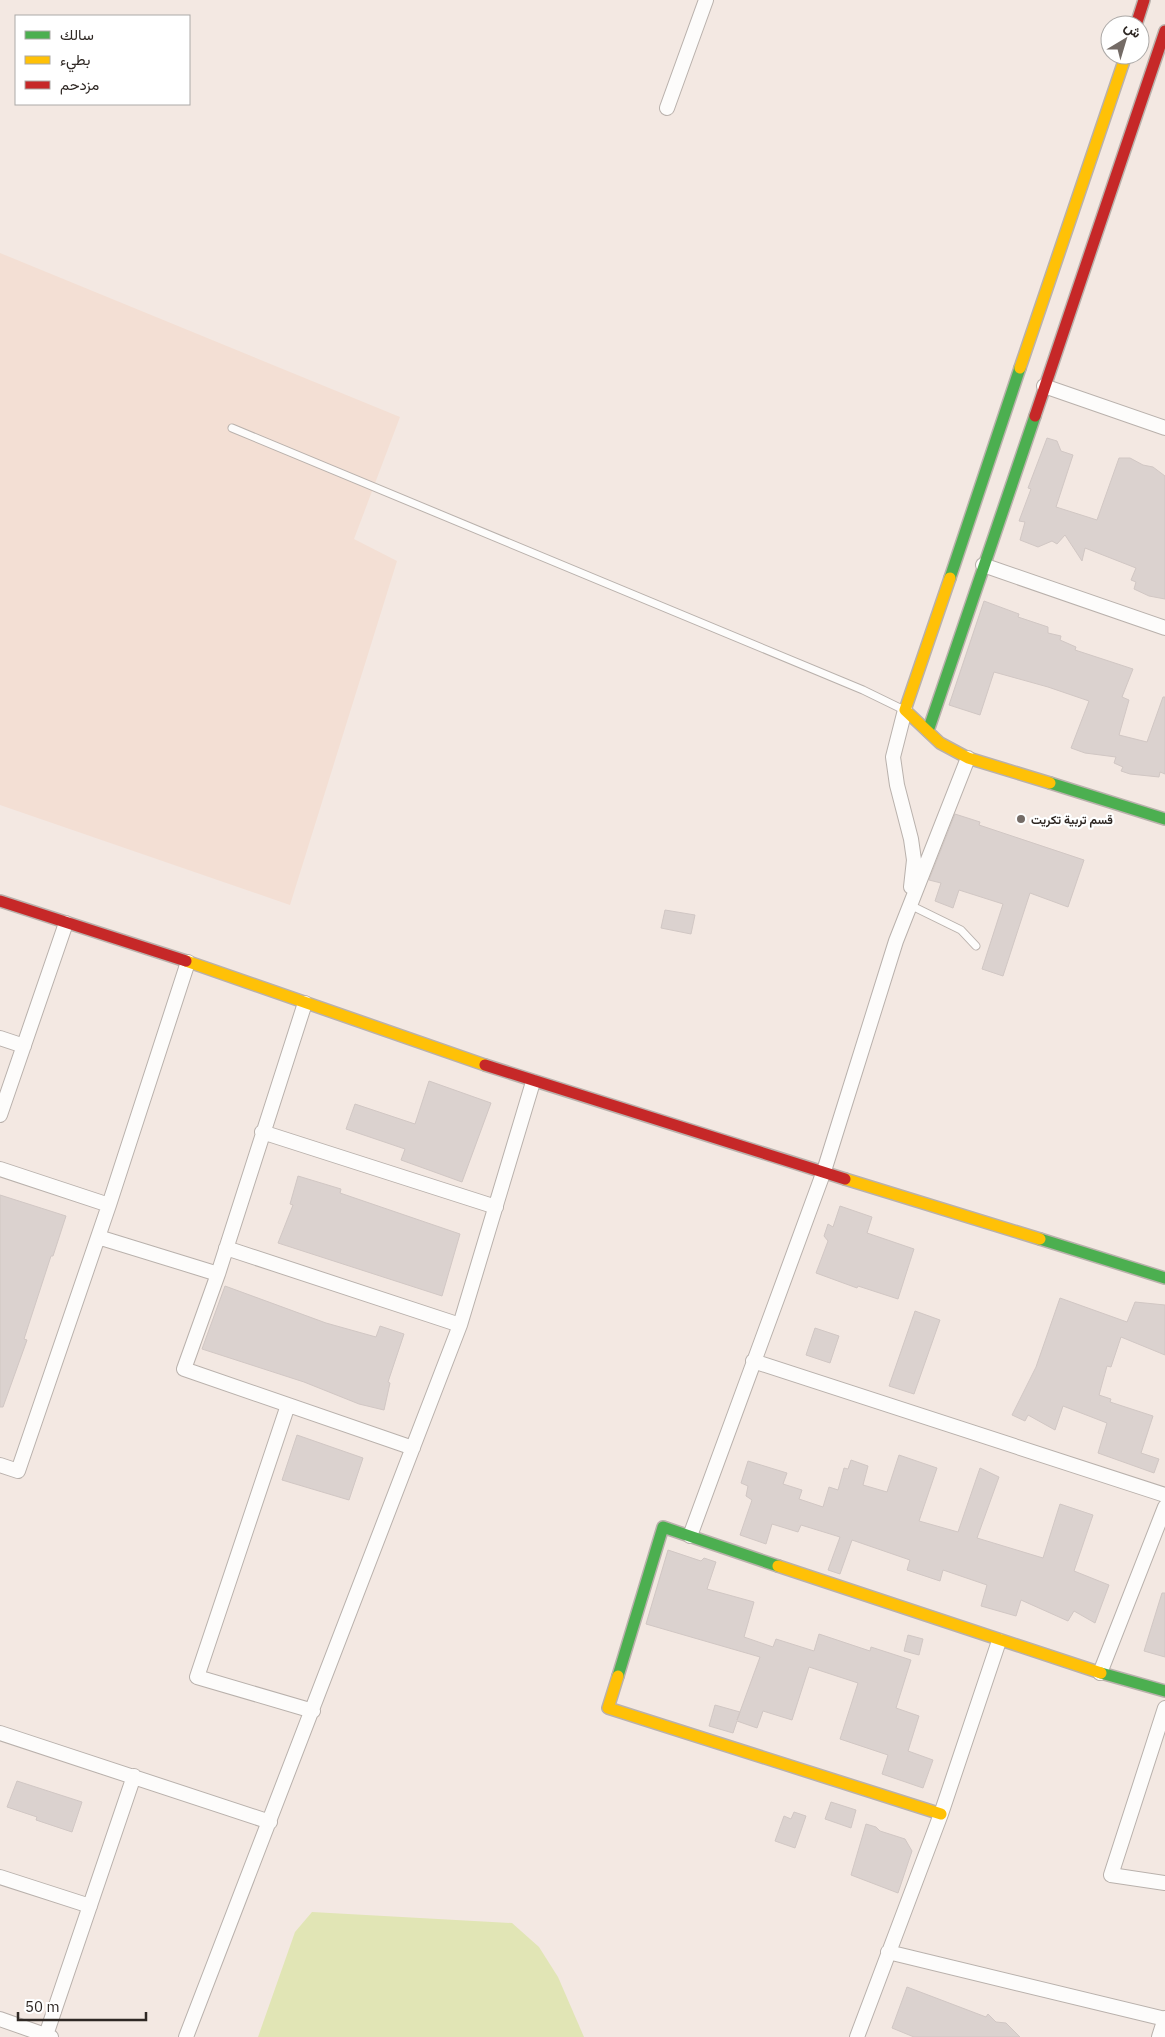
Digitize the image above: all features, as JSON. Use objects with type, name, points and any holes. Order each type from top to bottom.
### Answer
[{"type":"street","points":[[667,108],[706,0]]},
{"type":"street","points":[[1139,15],[1144,0]]},
{"type":"street","points":[[928,731],[1165,31]]},
{"type":"street","points":[[909,905],[914,860],[911,839],[897,785],[894,756],[905,710],[1123,65]]},
{"type":"street","points":[[1044,386],[1165,428]]},
{"type":"street","points":[[983,565],[1165,628]]},
{"type":"street","points":[[905,710],[940,743],[968,758],[1165,819]]},
{"type":"street","points":[[690,1536],[824,1171],[909,905],[968,758]]},
{"type":"street","points":[[0,901],[188,962],[533,1082],[1165,1278]]},
{"type":"street","points":[[0,1115],[66,923]]},
{"type":"street","points":[[0,1465],[18,1471],[110,1204],[188,962]]},
{"type":"street","points":[[305,1003],[262,1132],[218,1274],[184,1369],[413,1448]]},
{"type":"street","points":[[0,1038],[24,1046]]},
{"type":"street","points":[[186,2037],[460,1325],[533,1082]]},
{"type":"street","points":[[262,1132],[496,1207]]},
{"type":"street","points":[[0,1169],[110,1204]]},
{"type":"street","points":[[98,1236],[218,1274]]},
{"type":"street","points":[[226,1248],[460,1325]]},
{"type":"street","points":[[753,1361],[1165,1495]]},
{"type":"street","points":[[288,1405],[197,1677],[313,1711]]},
{"type":"street","points":[[1100,1674],[1165,1507]]},
{"type":"street","points":[[941,1814],[608,1708],[663,1527],[1100,1674],[1165,1691]]},
{"type":"street","points":[[858,2037],[888,1952],[941,1814],[999,1641]]},
{"type":"street","points":[[1165,1708],[1112,1875],[1165,1883]]},
{"type":"street","points":[[0,1733],[270,1822]]},
{"type":"street","points":[[0,2019],[49,2036],[134,1776]]},
{"type":"street","points":[[0,1877],[90,1906]]},
{"type":"street","points":[[888,1952],[1165,2018],[1159,2037]]},
{"type":"lane","points":[[232,428],[863,690],[905,710]]},
{"type":"lane","points":[[909,905],[961,930],[976,946]]},
{"type":"shaded area","points":[[0,253],[400,417],[354,539],[397,561],[290,905],[0,805]]},
{"type":"green space","points":[[312,1912],[512,1923],[539,1947],[558,1977],[584,2037],[258,2037],[295,1932]]},
{"type":"building","points":[[1047,438],[1057,441],[1061,451],[1073,455],[1056,507],[1097,520],[1119,458],[1130,458],[1143,465],[1153,467],[1165,476],[1165,599],[1149,596],[1134,589],[1136,582],[1131,580],[1136,568],[1085,548],[1082,561],[1065,535],[1057,544],[1052,541],[1038,547],[1020,540],[1025,522],[1019,521],[1031,489],[1028,488]]},
{"type":"building","points":[[984,601],[1019,614],[1018,617],[1048,627],[1048,633],[1061,636],[1060,640],[1076,647],[1075,650],[1133,669],[1122,697],[1129,700],[1119,735],[1147,742],[1163,697],[1165,697],[1165,774],[1160,772],[1159,777],[1130,774],[1121,771],[1123,767],[1114,763],[1116,757],[1085,753],[1071,748],[1089,701],[1048,687],[994,672],[980,715],[949,705]]},
{"type":"building","points":[[955,814],[980,822],[979,825],[1084,860],[1068,907],[1030,893],[1003,976],[982,969],[1003,904],[959,890],[953,908],[935,901],[941,883],[929,880]]},
{"type":"building","points":[[665,910],[695,915],[691,934],[661,928]]},
{"type":"building","points":[[429,1081],[491,1103],[462,1182],[401,1160],[405,1149],[346,1129],[355,1104],[415,1124]]},
{"type":"building","points":[[298,1176],[341,1189],[340,1193],[460,1234],[442,1296],[278,1243],[293,1205],[290,1204]]},
{"type":"building","points":[[0,1195],[66,1216],[24,1339],[27,1340],[3,1407],[0,1407]]},
{"type":"building","points":[[840,1206],[872,1217],[867,1233],[914,1249],[898,1299],[858,1286],[857,1288],[816,1273],[828,1241],[824,1236],[828,1224],[833,1227]]},
{"type":"building","points":[[225,1286],[326,1323],[376,1337],[380,1326],[404,1334],[388,1382],[390,1383],[384,1410],[359,1404],[304,1382],[202,1349]]},
{"type":"building","points":[[1060,1298],[1127,1322],[1135,1302],[1165,1305],[1165,1355],[1121,1337],[1111,1367],[1107,1366],[1099,1395],[1111,1399],[1110,1402],[1153,1416],[1141,1453],[1159,1459],[1154,1473],[1098,1453],[1107,1423],[1063,1406],[1055,1430],[1028,1415],[1025,1421],[1012,1415],[1036,1367]]},
{"type":"building","points":[[915,1311],[940,1320],[914,1394],[889,1386]]},
{"type":"building","points":[[815,1328],[839,1336],[830,1363],[806,1355]]},
{"type":"building","points":[[297,1435],[363,1458],[349,1500],[282,1480]]},
{"type":"building","points":[[899,1455],[937,1468],[919,1521],[958,1532],[980,1468],[999,1477],[977,1538],[1043,1558],[1060,1504],[1093,1515],[1074,1571],[1109,1585],[1095,1623],[1074,1611],[1068,1621],[1021,1600],[1016,1616],[981,1606],[987,1585],[943,1570],[940,1581],[907,1570],[910,1560],[852,1540],[840,1574],[828,1570],[840,1537],[801,1525],[798,1532],[772,1524],[766,1544],[740,1535],[752,1500],[746,1496],[748,1486],[741,1483],[748,1461],[787,1473],[783,1484],[802,1490],[799,1499],[823,1507],[829,1487],[838,1490],[844,1468],[848,1469],[851,1460],[868,1466],[863,1485],[887,1492]]},
{"type":"building","points":[[668,1550],[701,1561],[704,1558],[716,1562],[707,1589],[754,1602],[744,1637],[773,1647],[776,1639],[814,1651],[819,1634],[870,1651],[871,1647],[911,1660],[896,1708],[919,1716],[908,1751],[933,1760],[923,1788],[882,1774],[888,1755],[840,1739],[858,1683],[809,1667],[792,1720],[763,1711],[757,1728],[737,1721],[733,1733],[709,1726],[715,1705],[740,1712],[760,1657],[646,1624]]},
{"type":"building","points":[[1162,1593],[1165,1593],[1165,1657],[1144,1651]]},
{"type":"building","points":[[908,1635],[923,1639],[919,1655],[904,1651]]},
{"type":"building","points":[[17,1781],[82,1802],[72,1832],[36,1820],[37,1817],[7,1807]]},
{"type":"building","points":[[831,1802],[856,1810],[851,1828],[825,1819]]},
{"type":"building","points":[[794,1812],[806,1816],[795,1848],[775,1841],[784,1816],[791,1819]]},
{"type":"building","points":[[866,1824],[876,1827],[880,1831],[905,1839],[912,1851],[898,1893],[851,1875]]},
{"type":"building","points":[[907,1987],[986,2017],[988,2014],[996,2022],[1006,2023],[1020,2037],[914,2037],[892,2028]]},
{"type":"traffic: fast","points":[[950,578],[1020,368]]},
{"type":"traffic: fast","points":[[928,731],[1035,416]]},
{"type":"traffic: fast","points":[[1050,783],[1165,819]]},
{"type":"traffic: fast","points":[[1040,1239],[1165,1278]]},
{"type":"traffic: fast","points":[[618,1676],[663,1527],[778,1566]]},
{"type":"traffic: fast","points":[[1101,1673],[1165,1691]]},
{"type":"traffic: slow","points":[[1020,368],[1123,65]]},
{"type":"traffic: slow","points":[[950,578],[905,710],[940,743],[968,758],[1050,783]]},
{"type":"traffic: slow","points":[[186,961],[485,1065]]},
{"type":"traffic: slow","points":[[845,1179],[1040,1239]]},
{"type":"traffic: slow","points":[[778,1566],[1101,1673]]},
{"type":"traffic: slow","points":[[618,1676],[608,1708],[941,1814]]},
{"type":"traffic: jam","points":[[1139,15],[1144,0]]},
{"type":"traffic: jam","points":[[1035,416],[1165,31]]},
{"type":"traffic: jam","points":[[0,901],[186,961]]},
{"type":"traffic: jam","points":[[485,1065],[845,1179]]},
{"type":"place","name":"قسم تربية تكريت","points":[[1021,819]]}]
